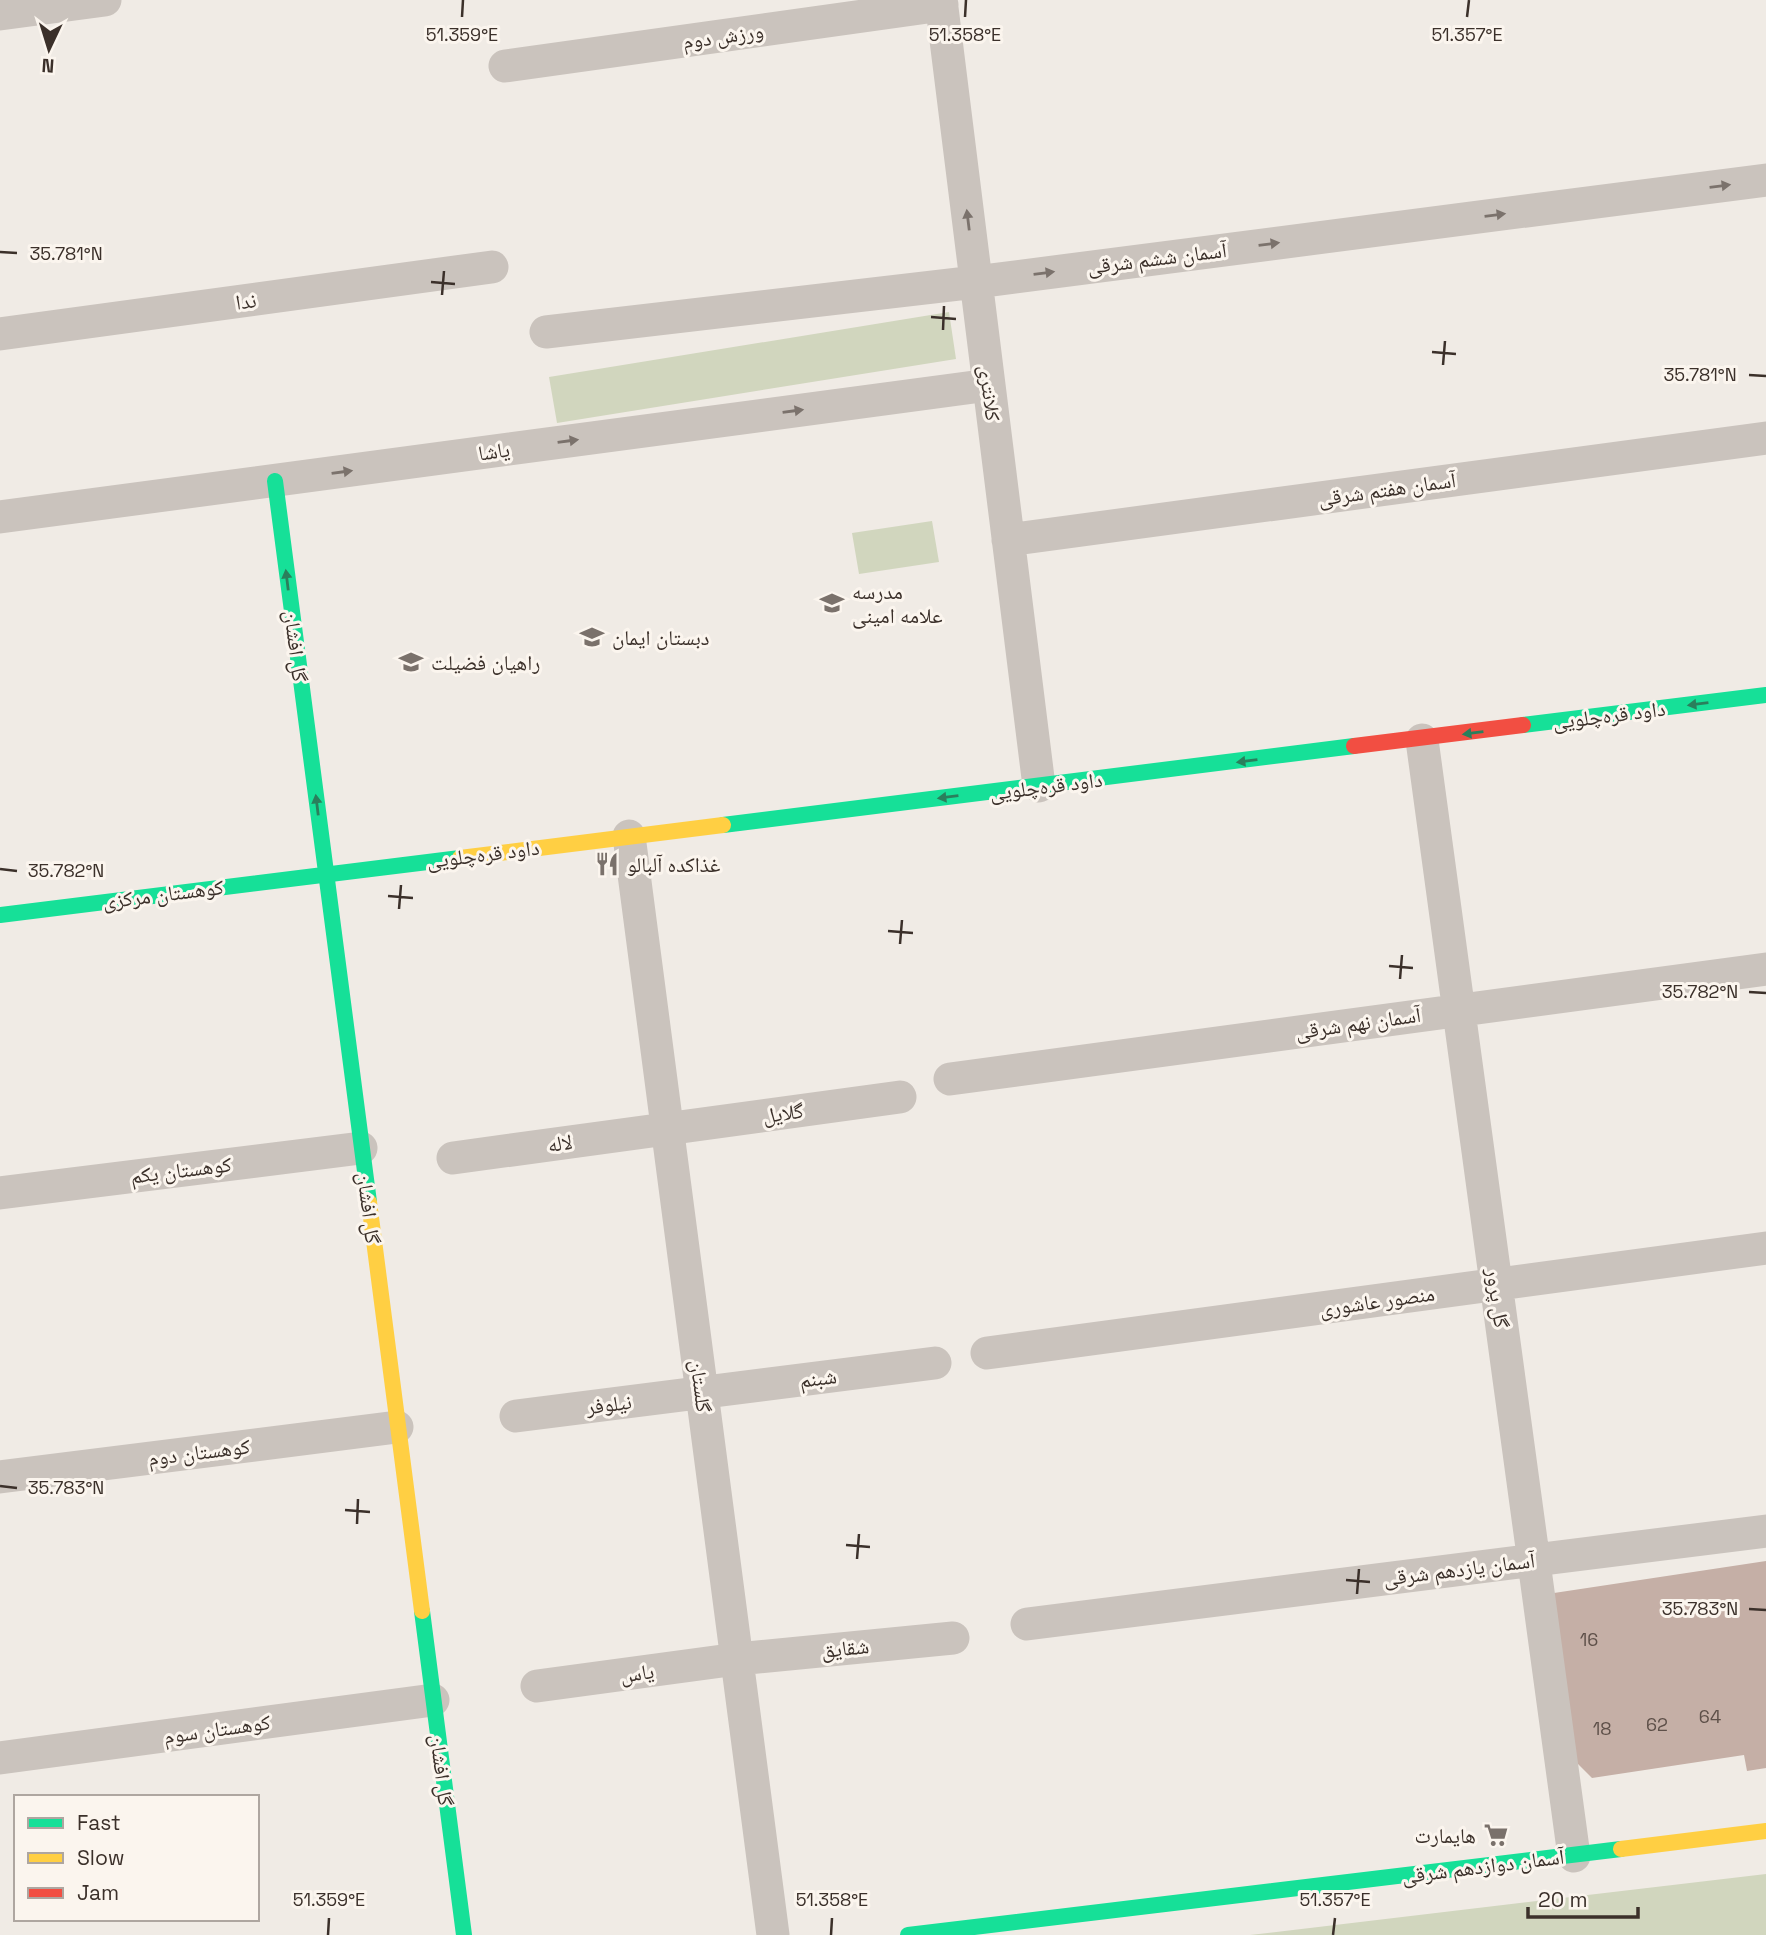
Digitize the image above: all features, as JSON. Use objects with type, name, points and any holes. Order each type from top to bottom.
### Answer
[{"type":"street","points":[[0,14],[105,0]]},
{"type":"street","name":"ورزش دوم","points":[[505,66],[942,3]]},
{"type":"street","name":"کلانتری","points":[[942,3],[1039,786]]},
{"type":"street","name":"آسمان ششم شرقی","points":[[547,332],[976,282],[1766,180]]},
{"type":"street","name":"ندا","points":[[0,334],[492,267]]},
{"type":"street","name":"یاشا","points":[[0,517],[989,385]]},
{"type":"street","name":"آسمان هفتم شرقی","points":[[1008,540],[1766,438]]},
{"type":"street","name":"گل افشان","points":[[275,481],[464,1935]]},
{"type":"street","name":"داود قره‌چلویی","points":[[326,873],[1422,740],[1766,695]]},
{"type":"street","name":"گل پرور","points":[[1422,740],[1574,1856]]},
{"type":"street","name":"گلستان","points":[[629,836],[773,1935]]},
{"type":"street","name":"کوهستان مرکزی","points":[[0,915],[326,873]]},
{"type":"street","name":"آسمان نهم شرقی","points":[[950,1079],[1766,969]]},
{"type":"street","name":"گلایل","points":[[667,1129],[900,1097]]},
{"type":"street","name":"لاله","points":[[453,1158],[667,1129]]},
{"type":"street","name":"کوهستان یکم","points":[[0,1193],[361,1148]]},
{"type":"street","name":"منصور عاشوری","points":[[987,1353],[1766,1248]]},
{"type":"street","name":"شبنم","points":[[702,1392],[935,1363]]},
{"type":"street","name":"نیلوفر","points":[[516,1416],[702,1392]]},
{"type":"street","name":"کوهستان دوم","points":[[0,1477],[397,1427]]},
{"type":"street","name":"آسمان یازدهم شرقی","points":[[1027,1623],[1766,1531]]},
{"type":"street","name":"شقایق","points":[[737,1659],[953,1637]]},
{"type":"street","name":"یاس","points":[[537,1686],[737,1659]]},
{"type":"street","name":"کوهستان سوم","points":[[0,1758],[433,1700]]},
{"type":"street","name":"آسمان دوازدهم شرقی","points":[[908,1935],[1766,1831]]},
{"type":"green space","points":[[949,312],[956,359],[557,423],[549,377]]},
{"type":"green space","points":[[932,521],[939,562],[859,574],[852,533]]},
{"type":"green space","points":[[1766,1874],[1766,1935],[1250,1935]]},
{"type":"building","points":[[1766,1561],[1766,1768],[1747,1771],[1744,1755],[1592,1778],[1575,1761],[1554,1593]]},
{"type":"traffic: fast","points":[[275,481],[369,1202]]},
{"type":"traffic: fast","points":[[1523,725],[1766,695]]},
{"type":"traffic: fast","points":[[723,825],[1354,746]]},
{"type":"traffic: fast","points":[[0,915],[460,858]]},
{"type":"traffic: fast","points":[[422,1611],[464,1935]]},
{"type":"traffic: fast","points":[[908,1935],[1621,1849]]},
{"type":"traffic: slow","points":[[460,858],[723,825]]},
{"type":"traffic: slow","points":[[369,1202],[422,1611]]},
{"type":"traffic: slow","points":[[1621,1849],[1766,1831]]},
{"type":"traffic: jam","points":[[1354,746],[1523,725]]},
{"type":"place","name":"مدرسه علامه امینی","points":[[832,603]]},
{"type":"place","name":"دبستان ایمان","points":[[592,637]]},
{"type":"place","name":"راهیان فضیلت","points":[[411,662]]},
{"type":"place","name":"غذاکده آلبالو","points":[[607,864]]},
{"type":"place","name":"هایمارت","points":[[1496,1835]]}]
